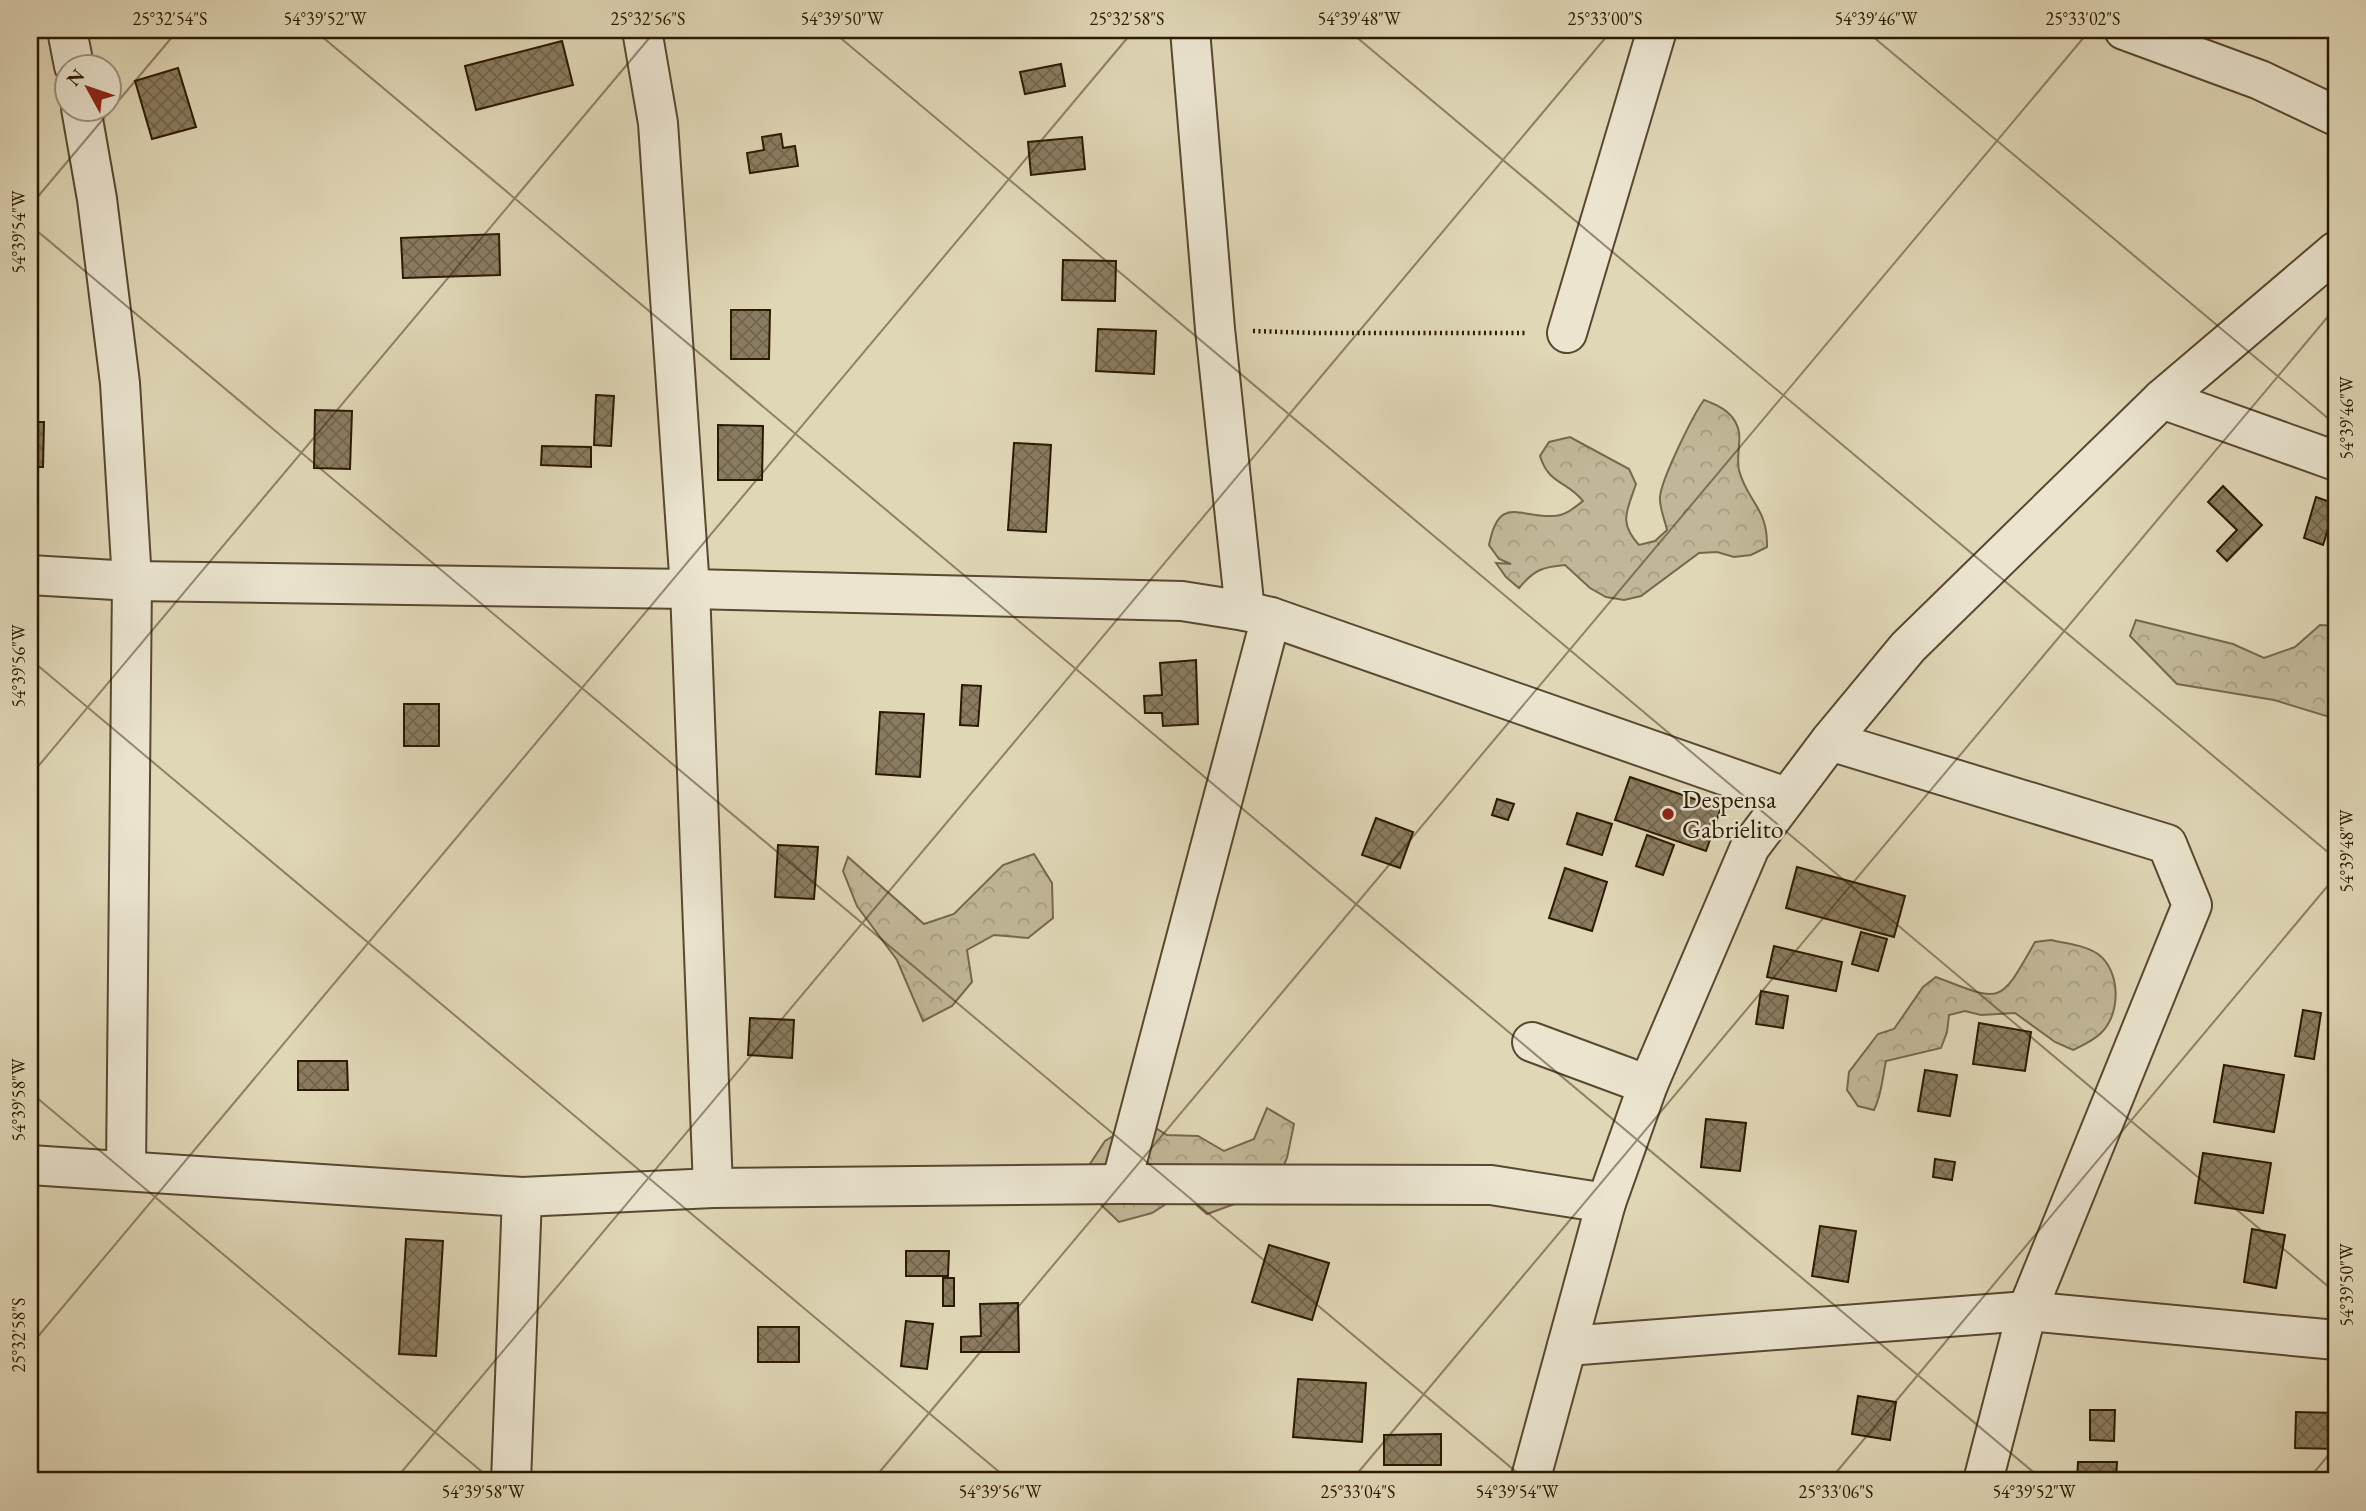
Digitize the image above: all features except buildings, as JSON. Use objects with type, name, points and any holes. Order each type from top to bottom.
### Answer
[{"type":"street","points":[[67,30],[71,52]]},
{"type":"street","points":[[642,30],[658,122],[690,589],[713,1188]]},
{"type":"street","points":[[1121,1184],[1258,614],[1215,329],[1190,30]]},
{"type":"street","points":[[1567,333],[1657,30]]},
{"type":"street","points":[[2124,30],[2260,80],[2336,116]]},
{"type":"street","points":[[83,122],[97,199],[120,383],[132,581],[126,1170]]},
{"type":"street","points":[[1530,1481],[1606,1203],[1648,1085],[1750,847],[1830,740],[1908,647],[2162,399],[2336,251]]},
{"type":"street","points":[[2162,399],[2336,461]]},
{"type":"street","points":[[30,575],[132,581],[690,589],[1182,601],[1258,614],[1786,797]]},
{"type":"street","points":[[1830,740],[2166,844],[2192,905],[2026,1311],[1983,1481]]},
{"type":"street","points":[[1532,1042],[1648,1085]]},
{"type":"street","points":[[30,1165],[522,1197],[713,1188],[1121,1184],[1491,1185],[1606,1203]]},
{"type":"street","points":[[511,1481],[522,1197]]},
{"type":"street","points":[[1567,1346],[2026,1311],[2336,1340]]},
{"type":"path","points":[[1215,329],[1314,334],[1567,333]]},
{"type":"green space","points":[[1704,400],[1726,411],[1736,423],[1739,436],[1739,470],[1761,513],[1767,547],[1751,555],[1734,557],[1717,552],[1699,553],[1641,596],[1624,600],[1606,597],[1590,588],[1565,565],[1539,570],[1519,588],[1506,577],[1496,563],[1511,564],[1499,559],[1489,545],[1498,519],[1512,512],[1557,516],[1583,501],[1548,472],[1540,456],[1549,442],[1570,437],[1629,469],[1636,484],[1627,509],[1628,530],[1639,545],[1655,541],[1667,530],[1660,501],[1666,477]]},
{"type":"green space","points":[[2136,620],[2233,644],[2264,658],[2295,647],[2320,625],[2336,626],[2336,719],[2274,700],[2177,684],[2130,636]]},
{"type":"green space","points":[[1034,854],[1052,883],[1053,918],[1028,938],[994,935],[967,950],[972,982],[952,1006],[923,1021],[897,960],[857,906],[843,871],[848,857],[924,924],[954,914],[1003,865]]},
{"type":"green space","points":[[2051,940],[2093,951],[2106,961],[2111,971],[2116,993],[2115,1004],[2108,1025],[2098,1036],[2073,1050],[2055,1042],[2015,1013],[1981,1015],[1965,1011],[1949,1015],[1941,1048],[1886,1061],[1874,1110],[1858,1106],[1847,1090],[1849,1072],[1878,1034],[1894,1029],[1923,987],[1936,977],[1975,991],[1997,993],[2006,988],[2014,978],[2035,942]]},
{"type":"green space","points":[[1267,1108],[1294,1124],[1287,1158],[1273,1190],[1207,1214],[1183,1193],[1152,1213],[1119,1222],[1096,1200],[1088,1167],[1105,1141],[1141,1119],[1167,1135],[1198,1136],[1224,1151],[1254,1139]]},
{"type":"place","name":"Despensa Gabrielito","points":[[1668,814]]}]
